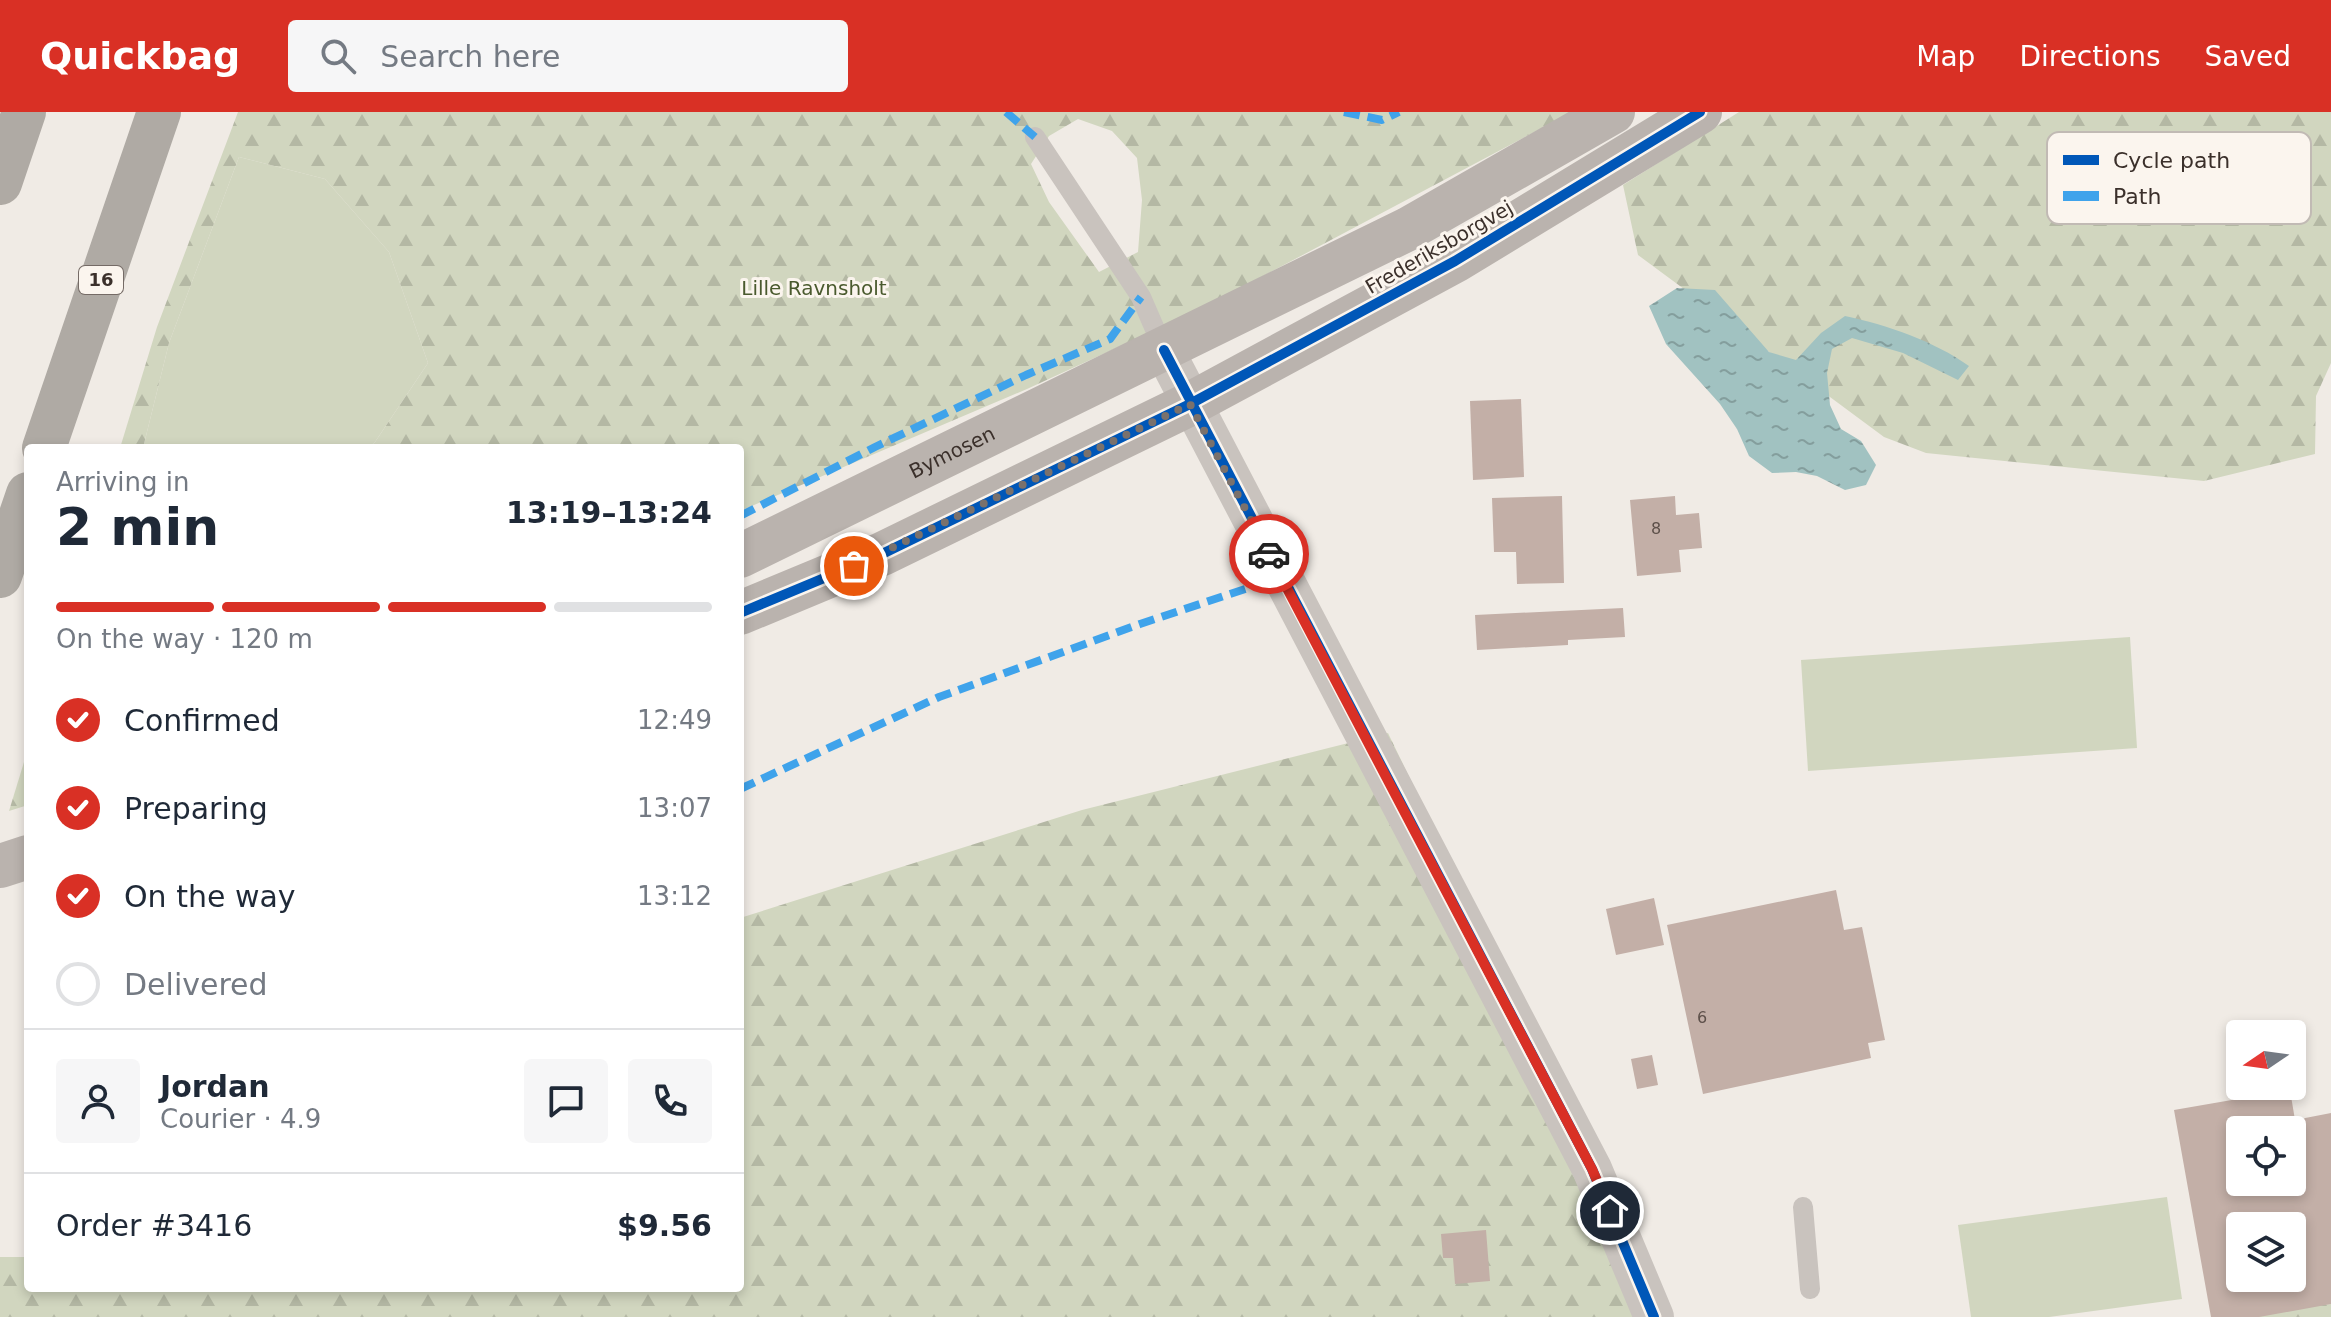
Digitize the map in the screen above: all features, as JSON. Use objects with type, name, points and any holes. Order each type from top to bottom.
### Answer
[{"type":"highway","points":[[0,183],[24,112]]},
{"type":"highway","name":"16","points":[[45,444],[159,112]]},
{"type":"highway","points":[[0,576],[24,506]]},
{"type":"street","name":"Frederiksborgvej","points":[[1164,350],[1408,229],[1613,112]]},
{"type":"street","name":"Frederiksborgvej","points":[[1190,404],[1455,261],[1700,112]]},
{"type":"street","points":[[1164,350],[1592,1169],[1654,1317]]},
{"type":"street","name":"Bymosen","points":[[744,554],[1164,350]]},
{"type":"street","points":[[744,611],[882,554],[1190,404]]},
{"type":"street","points":[[0,866],[24,858]]},
{"type":"lane","points":[[1035,137],[1141,297],[1164,350]]},
{"type":"lane","points":[[1803,1207],[1810,1289]]},
{"type":"green space","name":"Lille Ravnsholt","points":[[238,112],[1572,112],[1201,309],[1027,389],[744,509],[744,444],[373,444],[428,363],[389,252],[325,179],[239,157],[169,343],[144,444],[121,444],[157,327]],"holes":[[[1078,119],[1112,131],[1137,158],[1142,200],[1138,252],[1099,272],[1049,202],[1031,164],[1049,136]]]},
{"type":"green space","points":[[1739,112],[2331,112],[2331,363],[2316,396],[2315,454],[2204,481],[1926,453],[1884,437],[1638,255],[1623,185]]},
{"type":"green space","points":[[239,157],[325,179],[389,252],[428,363],[373,444],[144,444],[169,343]]},
{"type":"green space","points":[[2130,637],[2137,748],[1808,771],[1801,660]]},
{"type":"green space","points":[[1388,733],[1670,1317],[0,1317],[0,1257],[24,1257],[24,1292],[744,1292],[744,917],[1082,810]]},
{"type":"green space","points":[[24,762],[24,806],[9,811]]},
{"type":"green space","points":[[2167,1197],[2182,1299],[2049,1317],[1971,1317],[1958,1225]]},
{"type":"green space","points":[[2331,1304],[2331,1317],[2227,1317]]},
{"type":"water","points":[[1677,288],[1715,290],[1769,352],[1796,360],[1821,333],[1845,316],[1910,335],[1969,366],[1958,380],[1903,353],[1852,338],[1832,349],[1827,373],[1830,405],[1841,429],[1861,441],[1876,465],[1866,485],[1845,490],[1817,476],[1796,472],[1772,473],[1749,456],[1737,429],[1720,404],[1666,344],[1649,306]]},
{"type":"building","points":[[1521,399],[1524,477],[1473,480],[1470,401]]},
{"type":"building","points":[[1562,496],[1564,583],[1517,584],[1516,552],[1494,552],[1492,498]]},
{"type":"building","points":[[1675,496],[1676,515],[1699,513],[1702,548],[1679,550],[1681,572],[1637,576],[1630,500]]},
{"type":"building","points":[[1623,608],[1625,637],[1568,640],[1568,645],[1477,650],[1475,615]]},
{"type":"building","points":[[1836,890],[1844,930],[1862,927],[1885,1040],[1868,1043],[1871,1058],[1703,1094],[1667,925]]},
{"type":"building","points":[[1654,898],[1664,945],[1616,955],[1606,909]]},
{"type":"building","points":[[1652,1055],[1658,1085],[1637,1089],[1631,1059]]},
{"type":"building","points":[[2232,1100],[2292,1100],[2294,1116],[2226,1116],[2226,1196],[2306,1196],[2306,1118],[2331,1113],[2331,1304],[2259,1317],[2211,1317],[2174,1110]]},
{"type":"building","points":[[1486,1230],[1490,1281],[1455,1284],[1453,1258],[1443,1258],[1441,1234]]},
{"type":"marked path","points":[[1006,112],[1035,137]]},
{"type":"marked path","points":[[1344,112],[1382,120],[1399,112]]},
{"type":"marked path","points":[[744,514],[875,447],[1110,339],[1141,297]]},
{"type":"marked path","points":[[744,787],[939,697],[1281,577]]},
{"type":"cycle path","points":[[744,611],[882,554],[1190,404],[1455,261],[1700,112]]},
{"type":"cycle path","points":[[1164,350],[1592,1169],[1654,1317]]},
{"type":"way so far","points":[[854,566],[1190,404],[1269,554]]},
{"type":"route","points":[[1269,554],[1592,1169],[1610,1211]]}]
